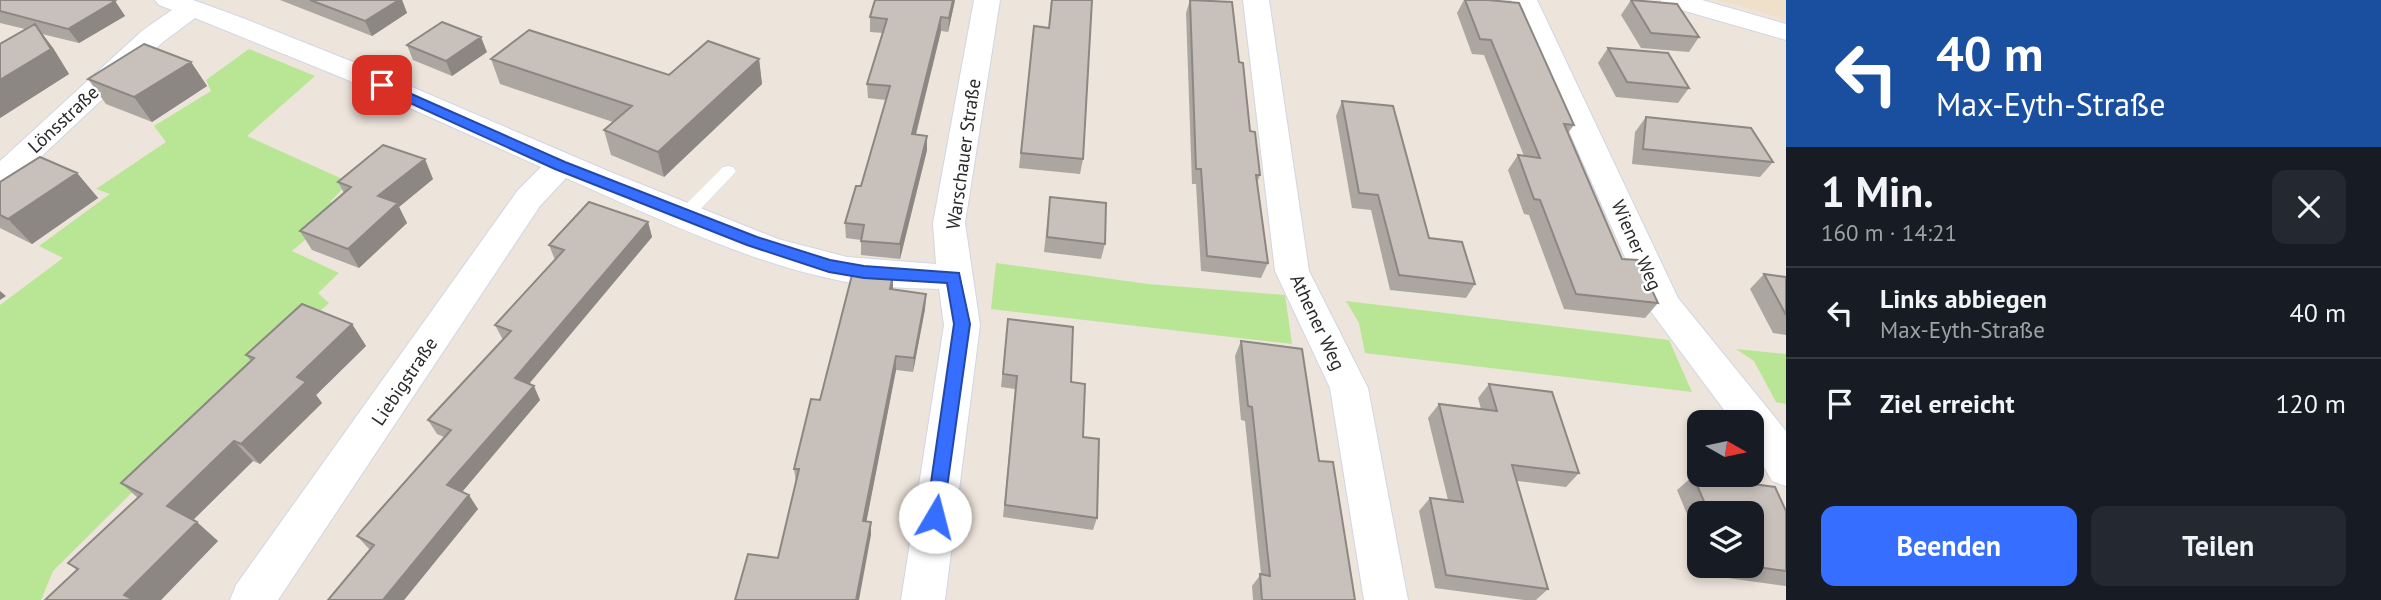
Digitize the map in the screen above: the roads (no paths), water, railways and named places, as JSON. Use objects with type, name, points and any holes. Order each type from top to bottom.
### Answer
[{"type":"street","name":"Warschauer Straße","points":[[923,600],[962,324],[949,223],[986,0]]},
{"type":"street","name":"Athener Weg","points":[[1256,0],[1292,271],[1349,388],[1386,600]]},
{"type":"street","name":"Wiener Weg","points":[[1524,0],[1664,305],[1775,446],[1786,469]]},
{"type":"street","points":[[1672,0],[1786,33]]},
{"type":"street","points":[[180,4],[306,50],[560,166],[752,241],[829,266],[864,272],[954,277]]},
{"type":"street","name":"Lönsstraße","points":[[0,178],[153,36],[180,4]]},
{"type":"street","name":"Liebigstraße","points":[[252,600],[529,198],[560,166]]},
{"type":"lane","points":[[685,215],[728,171]]}]
